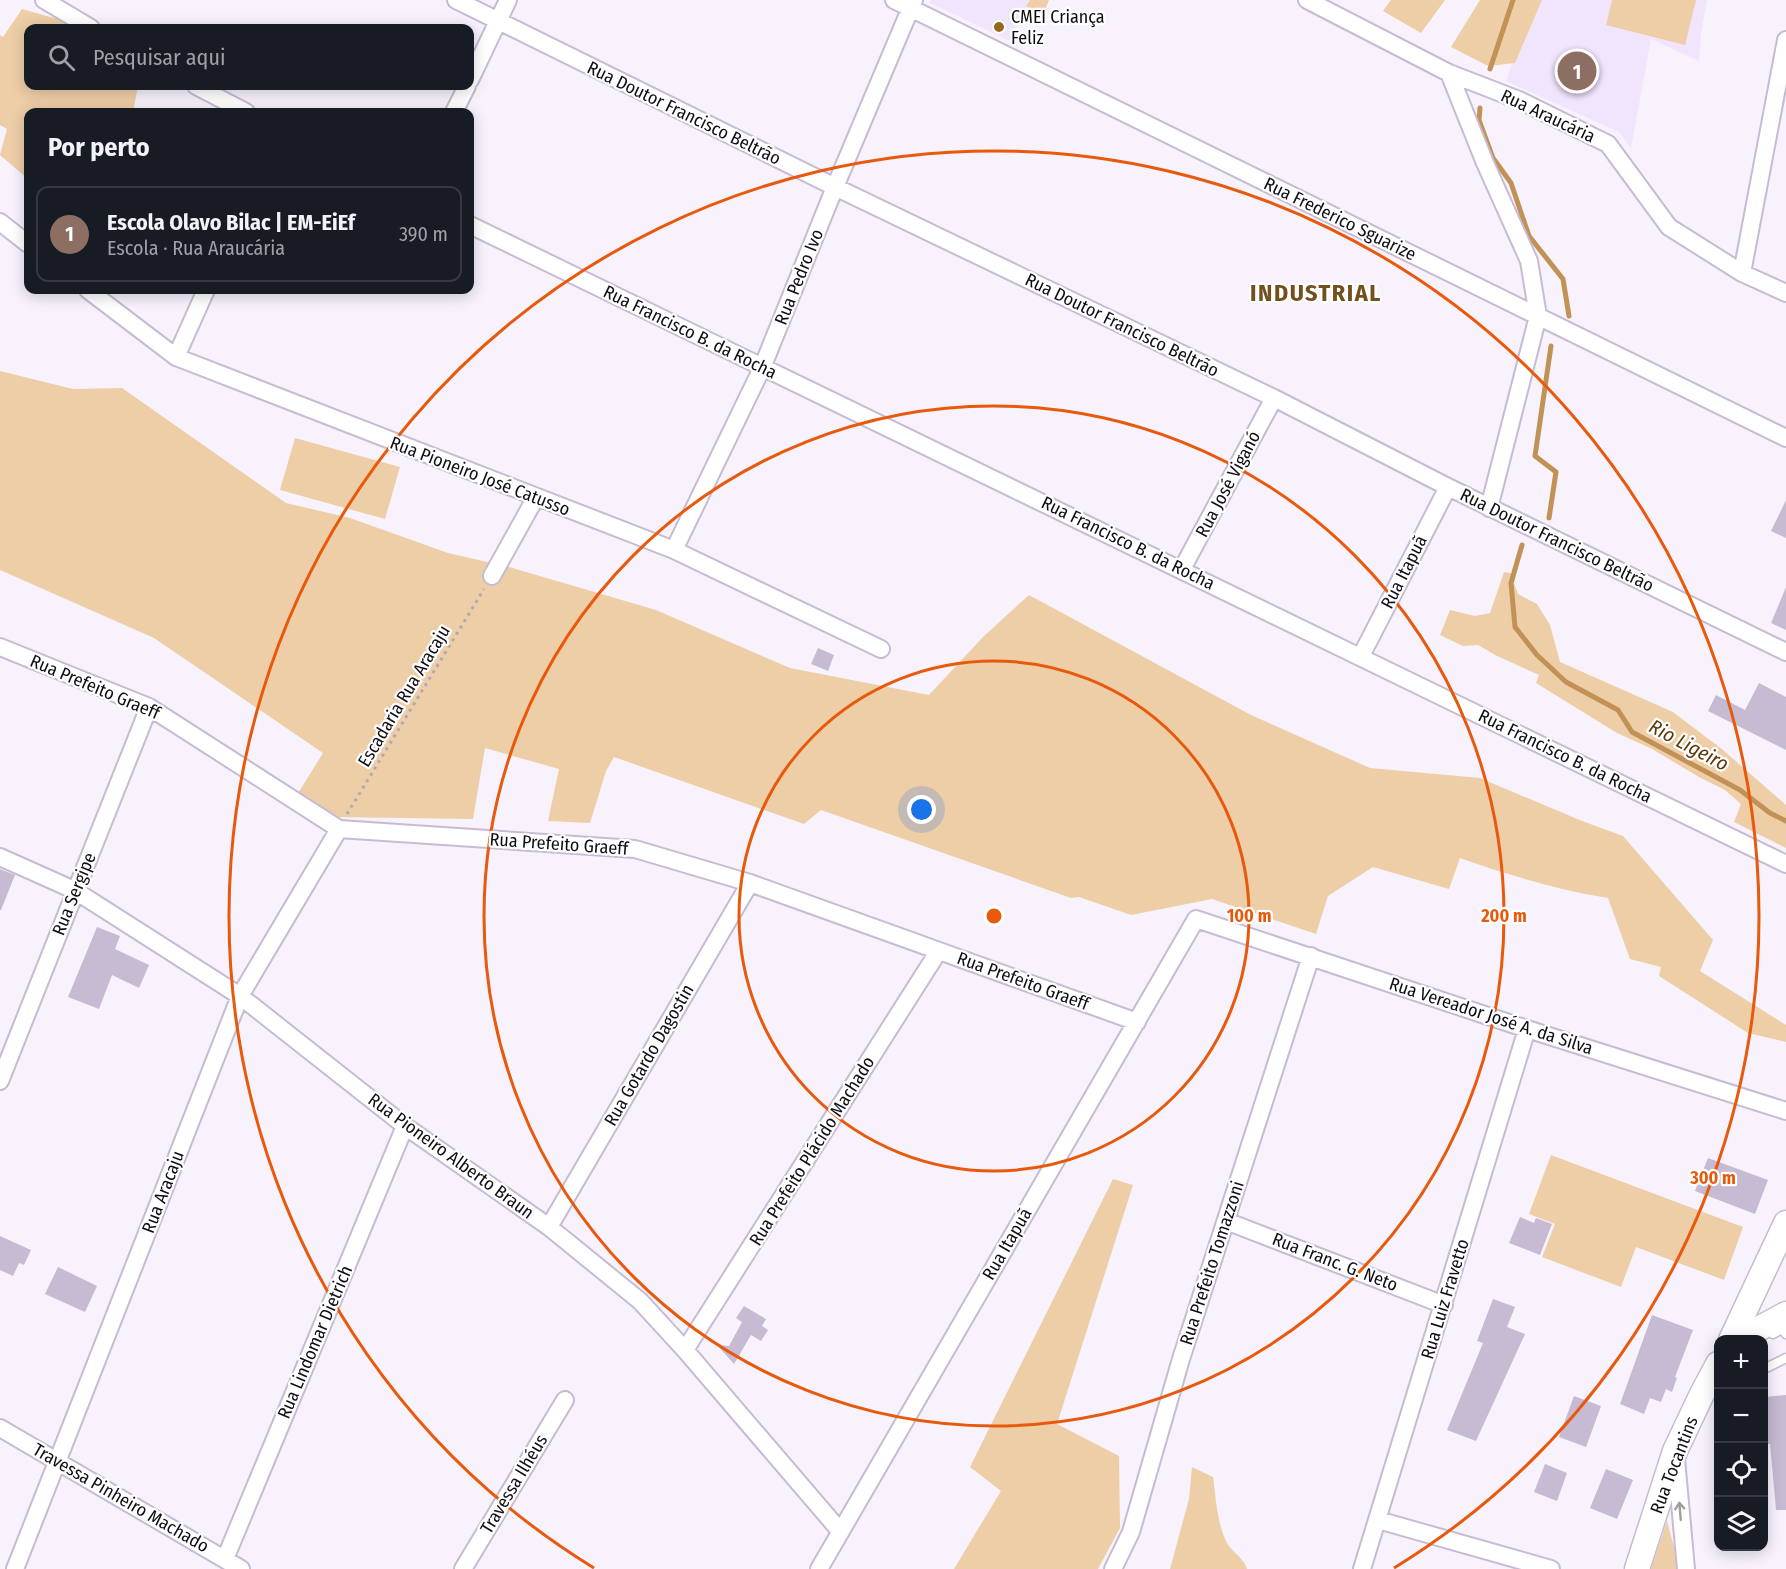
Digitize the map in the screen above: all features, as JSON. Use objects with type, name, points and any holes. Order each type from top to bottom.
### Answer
[{"type":"main road","points":[[1733,1335],[1786,1223]]},
{"type":"main road","points":[[1747,1335],[1786,1314]]},
{"type":"main road","name":"Rua Tocantins","points":[[1637,1569],[1675,1451],[1714,1374]]},
{"type":"street","points":[[44,0],[84,24]]},
{"type":"street","name":"Rua Doutor Francisco Beltrão","points":[[456,0],[835,187],[1274,398],[1490,508],[1786,652]]},
{"type":"street","points":[[474,72],[508,0]]},
{"type":"street","name":"Rua Frederico Sguarize","points":[[894,0],[912,4],[1786,438]]},
{"type":"street","name":"Rua Araucária","points":[[1307,0],[1449,73],[1519,100],[1608,144],[1669,227],[1742,273],[1786,293]]},
{"type":"street","name":"Rua Pedro Ivo","points":[[674,550],[762,368],[912,4]]},
{"type":"street","points":[[1742,273],[1786,40]]},
{"type":"street","points":[[1449,73],[1485,163],[1529,261],[1538,316],[1490,508]]},
{"type":"street","points":[[204,90],[238,108]]},
{"type":"street","points":[[456,108],[465,90]]},
{"type":"street","points":[[0,222],[24,241]]},
{"type":"street","name":"Rua Francisco B. da Rocha","points":[[474,227],[1786,864]]},
{"type":"street","name":"Rua Pioneiro José Catusso","points":[[93,294],[176,357],[674,550],[881,650]]},
{"type":"street","points":[[176,357],[204,294]]},
{"type":"street","name":"Rua José Viganó","points":[[1182,569],[1274,398]]},
{"type":"street","name":"Rua Itapuã","points":[[1361,656],[1448,487]]},
{"type":"street","points":[[492,576],[536,497]]},
{"type":"street","name":"Rua Prefeito Graeff","points":[[0,647],[149,706],[339,829],[635,849],[750,882],[938,952],[1137,1022]]},
{"type":"street","name":"Rua Sergipe","points":[[0,1081],[149,706]]},
{"type":"street","name":"Rua Aracaju","points":[[15,1569],[240,996],[339,829]]},
{"type":"street","name":"Rua Pioneiro Alberto Braun","points":[[0,857],[74,890],[240,996],[405,1126],[549,1227],[640,1301],[685,1350],[840,1531]]},
{"type":"street","name":"Rua Gotardo Dagostin","points":[[549,1227],[750,882]]},
{"type":"street","name":"Rua Itapuã","points":[[819,1569],[1196,919]]},
{"type":"street","name":"Rua Vereador José A. da Silva","points":[[1196,919],[1527,1029],[1786,1111]]},
{"type":"street","name":"Rua Prefeito Plácido Machado","points":[[685,1350],[938,952]]},
{"type":"street","name":"Rua Prefeito Tomazzoni","points":[[1113,1569],[1131,1532],[1181,1359],[1311,956]]},
{"type":"street","name":"Rua Luiz Fravetto","points":[[1362,1569],[1527,1029]]},
{"type":"street","name":"Rua Lindomar Dietrich","points":[[225,1559],[405,1126]]},
{"type":"street","name":"Rua Franc. G. Neto","points":[[1226,1221],[1444,1305]]},
{"type":"street","name":"Travessa Ilhéus","points":[[463,1569],[565,1400]]},
{"type":"street","name":"Travessa Pinheiro Machado","points":[[0,1428],[241,1569]]},
{"type":"street","points":[[1675,1451],[1686,1569]]},
{"type":"street","points":[[1378,1520],[1551,1569]]},
{"type":"lane","points":[[1768,1336],[1782,1329],[1786,1334]]},
{"type":"lane","points":[[1768,1367],[1786,1358]]},
{"type":"lane","points":[[1689,1421],[1715,1389]]},
{"type":"path","name":"Escadaria Rua Aracaju","points":[[339,829],[492,576]]},
{"type":"shaded area","name":"CMEI Criança Feliz","points":[[931,0],[1049,0],[1043,14],[1026,7],[1010,41],[930,3]]},
{"type":"shaded area","points":[[1030,0],[1049,0],[1043,14],[1026,6]]},
{"type":"shaded area","points":[[1391,0],[1445,0],[1421,33],[1383,11]]},
{"type":"shaded area","points":[[1480,0],[1542,0],[1515,63],[1488,66],[1451,47]]},
{"type":"shaded area","points":[[1535,0],[1707,0],[1699,61],[1651,39],[1631,148],[1619,132],[1506,81]]},
{"type":"shaded area","points":[[1612,0],[1696,0],[1685,45],[1606,25]]},
{"type":"shaded area","points":[[22,9],[61,20],[66,24],[24,24],[24,90],[137,90],[134,108],[24,108],[24,176],[0,155],[7,129],[0,125],[0,35],[3,37]]},
{"type":"shaded area","points":[[0,371],[73,389],[122,388],[286,503],[350,518],[448,553],[509,567],[656,610],[790,668],[929,695],[983,637],[1029,595],[1251,715],[1370,768],[1480,778],[1623,836],[1713,940],[1700,971],[1786,1025],[1786,1042],[1748,1033],[1659,976],[1661,967],[1630,959],[1608,898],[1533,881],[1460,858],[1449,889],[1373,867],[1328,896],[1316,934],[1212,899],[1131,915],[1079,897],[1071,898],[821,810],[804,824],[614,757],[606,771],[590,823],[548,821],[559,769],[485,748],[473,819],[332,817],[297,795],[323,753],[154,638],[0,570]]},
{"type":"shaded area","points":[[295,438],[400,467],[385,519],[280,490]]},
{"type":"shaded area","points":[[1504,572],[1516,574],[1514,583],[1518,594],[1537,604],[1550,625],[1560,662],[1673,712],[1723,750],[1786,805],[1786,848],[1734,822],[1741,804],[1725,790],[1652,749],[1617,733],[1536,683],[1539,675],[1478,645],[1463,646],[1440,635],[1450,610],[1475,616],[1490,613]]},
{"type":"shaded area","points":[[1551,1155],[1743,1227],[1724,1280],[1636,1247],[1621,1287],[1542,1257],[1555,1224],[1529,1214]]},
{"type":"shaded area","points":[[1113,1179],[1133,1185],[1057,1424],[1119,1456],[1120,1528],[1098,1569],[954,1569],[1001,1491],[970,1467]]},
{"type":"shaded area","points":[[1192,1467],[1213,1477],[1221,1528],[1227,1543],[1247,1569],[1170,1569],[1189,1499]]},
{"type":"shaded area","points":[[1667,1521],[1680,1569],[1651,1569]]},
{"type":"building","points":[[1786,500],[1786,538],[1771,531]]},
{"type":"building","points":[[1786,587],[1786,630],[1771,623]]},
{"type":"building","points":[[818,648],[834,655],[828,671],[811,664]]},
{"type":"building","points":[[1759,683],[1786,697],[1786,750],[1708,711],[1716,695],[1745,710]]},
{"type":"building","points":[[0,869],[15,875],[1,910],[0,910]]},
{"type":"building","points":[[97,927],[120,936],[115,949],[149,965],[139,988],[112,975],[99,1009],[68,997]]},
{"type":"building","points":[[1708,1158],[1768,1180],[1755,1214],[1695,1191]]},
{"type":"building","points":[[1520,1217],[1534,1223],[1536,1218],[1552,1224],[1540,1255],[1509,1243]]},
{"type":"building","points":[[0,1236],[31,1250],[24,1265],[19,1263],[13,1276],[0,1270]]},
{"type":"building","points":[[58,1267],[97,1286],[85,1312],[45,1294]]},
{"type":"building","points":[[1493,1299],[1515,1307],[1507,1327],[1525,1334],[1476,1441],[1447,1430],[1483,1343],[1477,1341]]},
{"type":"building","points":[[744,1306],[766,1319],[762,1326],[768,1330],[761,1341],[751,1335],[734,1364],[717,1345],[729,1346],[742,1322],[736,1318]]},
{"type":"building","points":[[1652,1315],[1693,1330],[1675,1377],[1677,1378],[1672,1392],[1666,1389],[1661,1402],[1650,1398],[1644,1414],[1620,1404]]},
{"type":"building","points":[[1786,1395],[1786,1510],[1776,1510],[1770,1444],[1768,1444],[1768,1397]]},
{"type":"building","points":[[1574,1396],[1601,1406],[1586,1447],[1559,1437]]},
{"type":"building","points":[[1545,1464],[1567,1473],[1557,1501],[1534,1492]]},
{"type":"building","points":[[1606,1469],[1633,1480],[1617,1519],[1590,1508]]},
{"type":"waterway","name":"Rio Ligeiro","points":[[1490,69],[1513,0]]},
{"type":"waterway","points":[[1480,108],[1479,120],[1493,158],[1511,183],[1529,236],[1563,279],[1569,316]]},
{"type":"waterway","name":"Rio Ligeiro","points":[[1549,518],[1556,472],[1535,456],[1551,346]]},
{"type":"waterway","name":"Rio Ligeiro","points":[[1522,545],[1511,583],[1515,627],[1537,655],[1566,682],[1618,710],[1632,732],[1740,790],[1770,813],[1786,821]]},
{"type":"place","name":"CMEI Criança Feliz","points":[[999,27]]},
{"type":"place","name":"Escola Olavo Bilac | EM-EiEf","points":[[1577,71]]},
{"type":"district","name":"INDUSTRIAL","points":[[1316,293]]}]
